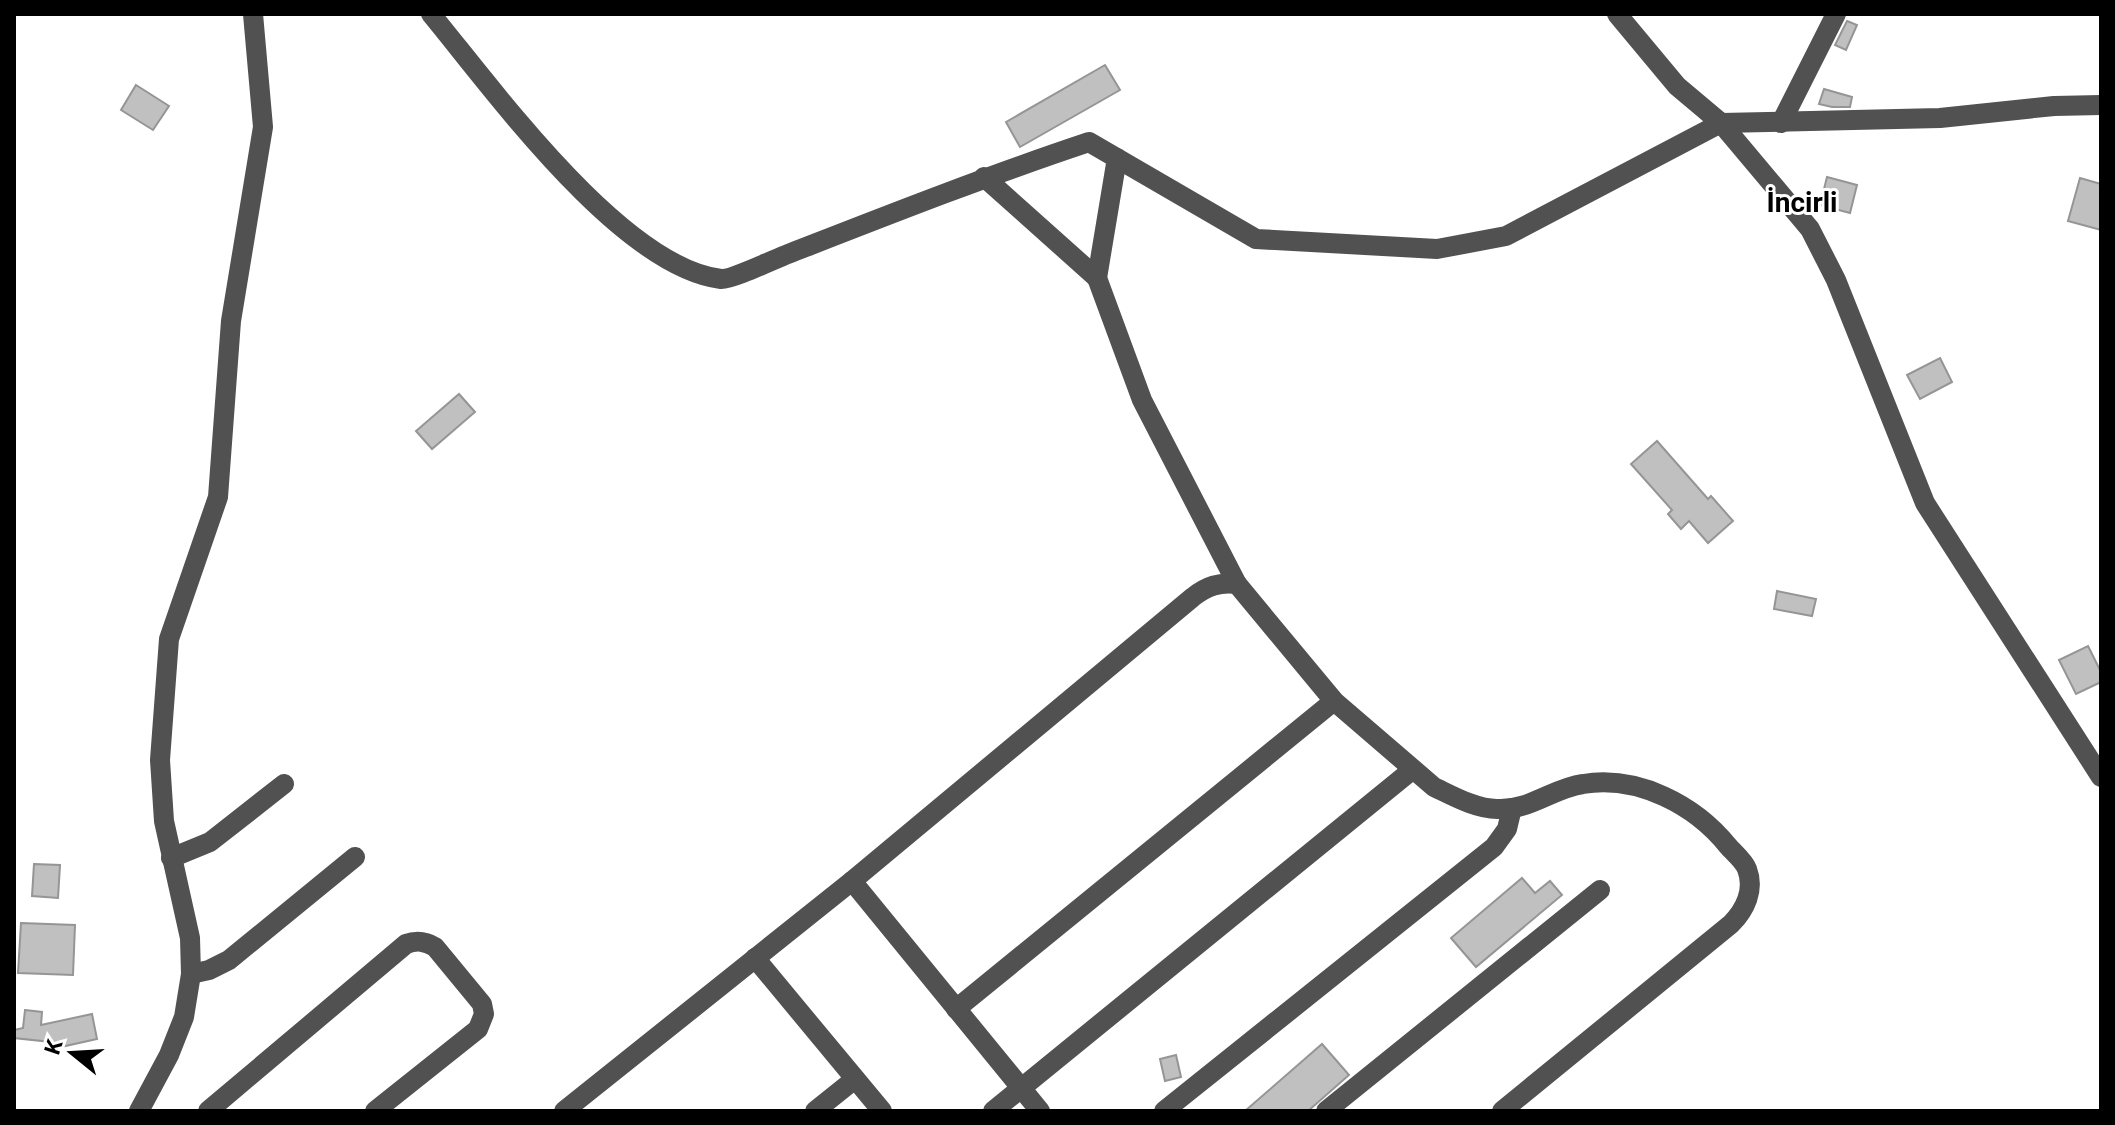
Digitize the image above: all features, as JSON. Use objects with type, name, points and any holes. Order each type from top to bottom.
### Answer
[{"type":"street","points":[[139,1111],[184,1017],[191,974],[190,938],[164,821],[160,760],[169,639],[218,497],[231,321],[263,127],[253,14]]},
{"type":"street","points":[[431,14],[558,167],[646,248],[675,266],[723,280],[984,177],[1089,142],[1256,239],[1437,249],[1506,236],[1721,123],[1940,118],[2054,106],[2101,105]]},
{"type":"street","points":[[1617,14],[1677,86],[1721,123],[1810,229],[1836,280],[1925,503],[2101,777]]},
{"type":"street","points":[[1781,123],[1836,14]]},
{"type":"street","points":[[1097,278],[1117,158]]},
{"type":"street","points":[[984,177],[1097,278],[1142,400],[1237,584],[1334,701],[1412,770],[1453,796],[1494,810],[1532,803],[1563,788],[1610,782],[1677,802],[1716,831],[1746,867],[1750,882],[1748,898],[1741,914],[1502,1111]]},
{"type":"street","points":[[564,1111],[852,881],[1193,597],[1217,584],[1237,584]]},
{"type":"street","points":[[956,1009],[1334,701]]},
{"type":"street","points":[[993,1111],[1412,770]]},
{"type":"street","points":[[171,858],[210,842],[284,784]]},
{"type":"street","points":[[1164,1111],[1494,847],[1507,829],[1512,808]]},
{"type":"street","points":[[191,974],[209,970],[229,960],[355,857]]},
{"type":"street","points":[[852,881],[1040,1111]]},
{"type":"street","points":[[1326,1111],[1600,890]]},
{"type":"street","points":[[208,1111],[406,944],[429,943],[482,1004],[483,1020],[478,1029],[375,1111]]},
{"type":"street","points":[[755,958],[882,1111]]},
{"type":"street","points":[[815,1111],[855,1079]]},
{"type":"building","points":[[1847,21],[1857,25],[1846,50],[1835,45]]},
{"type":"building","points":[[1105,65],[1120,90],[1020,147],[1006,122]]},
{"type":"building","points":[[136,85],[169,106],[153,130],[121,110]]},
{"type":"building","points":[[1824,89],[1852,97],[1850,107],[1819,104]]},
{"type":"building","points":[[1827,177],[1857,185],[1850,213],[1820,205]]},
{"type":"building","points":[[2080,178],[2101,184],[2101,230],[2068,221]]},
{"type":"building","points":[[1940,358],[1952,382],[1920,399],[1907,375]]},
{"type":"building","points":[[459,394],[475,412],[432,449],[416,431]]},
{"type":"building","points":[[1657,441],[1708,499],[1711,496],[1733,521],[1708,543],[1689,521],[1681,529],[1668,514],[1672,510],[1631,464]]},
{"type":"building","points":[[1777,591],[1816,599],[1812,616],[1774,609]]},
{"type":"building","points":[[2088,646],[2101,672],[2101,682],[2076,694],[2059,660]]},
{"type":"building","points":[[34,864],[60,865],[58,898],[32,896]]},
{"type":"building","points":[[1522,878],[1535,893],[1550,881],[1562,895],[1476,967],[1451,938]]},
{"type":"building","points":[[21,923],[75,925],[73,975],[18,973]]},
{"type":"building","points":[[25,1010],[42,1012],[41,1025],[92,1014],[97,1039],[61,1047],[60,1043],[14,1038],[14,1030],[23,1028]]},
{"type":"building","points":[[1322,1044],[1349,1075],[1308,1111],[1245,1111]]},
{"type":"building","points":[[1176,1055],[1181,1077],[1165,1081],[1160,1059]]},
{"type":"district","name":"İncirli","points":[[1802,202]]}]
